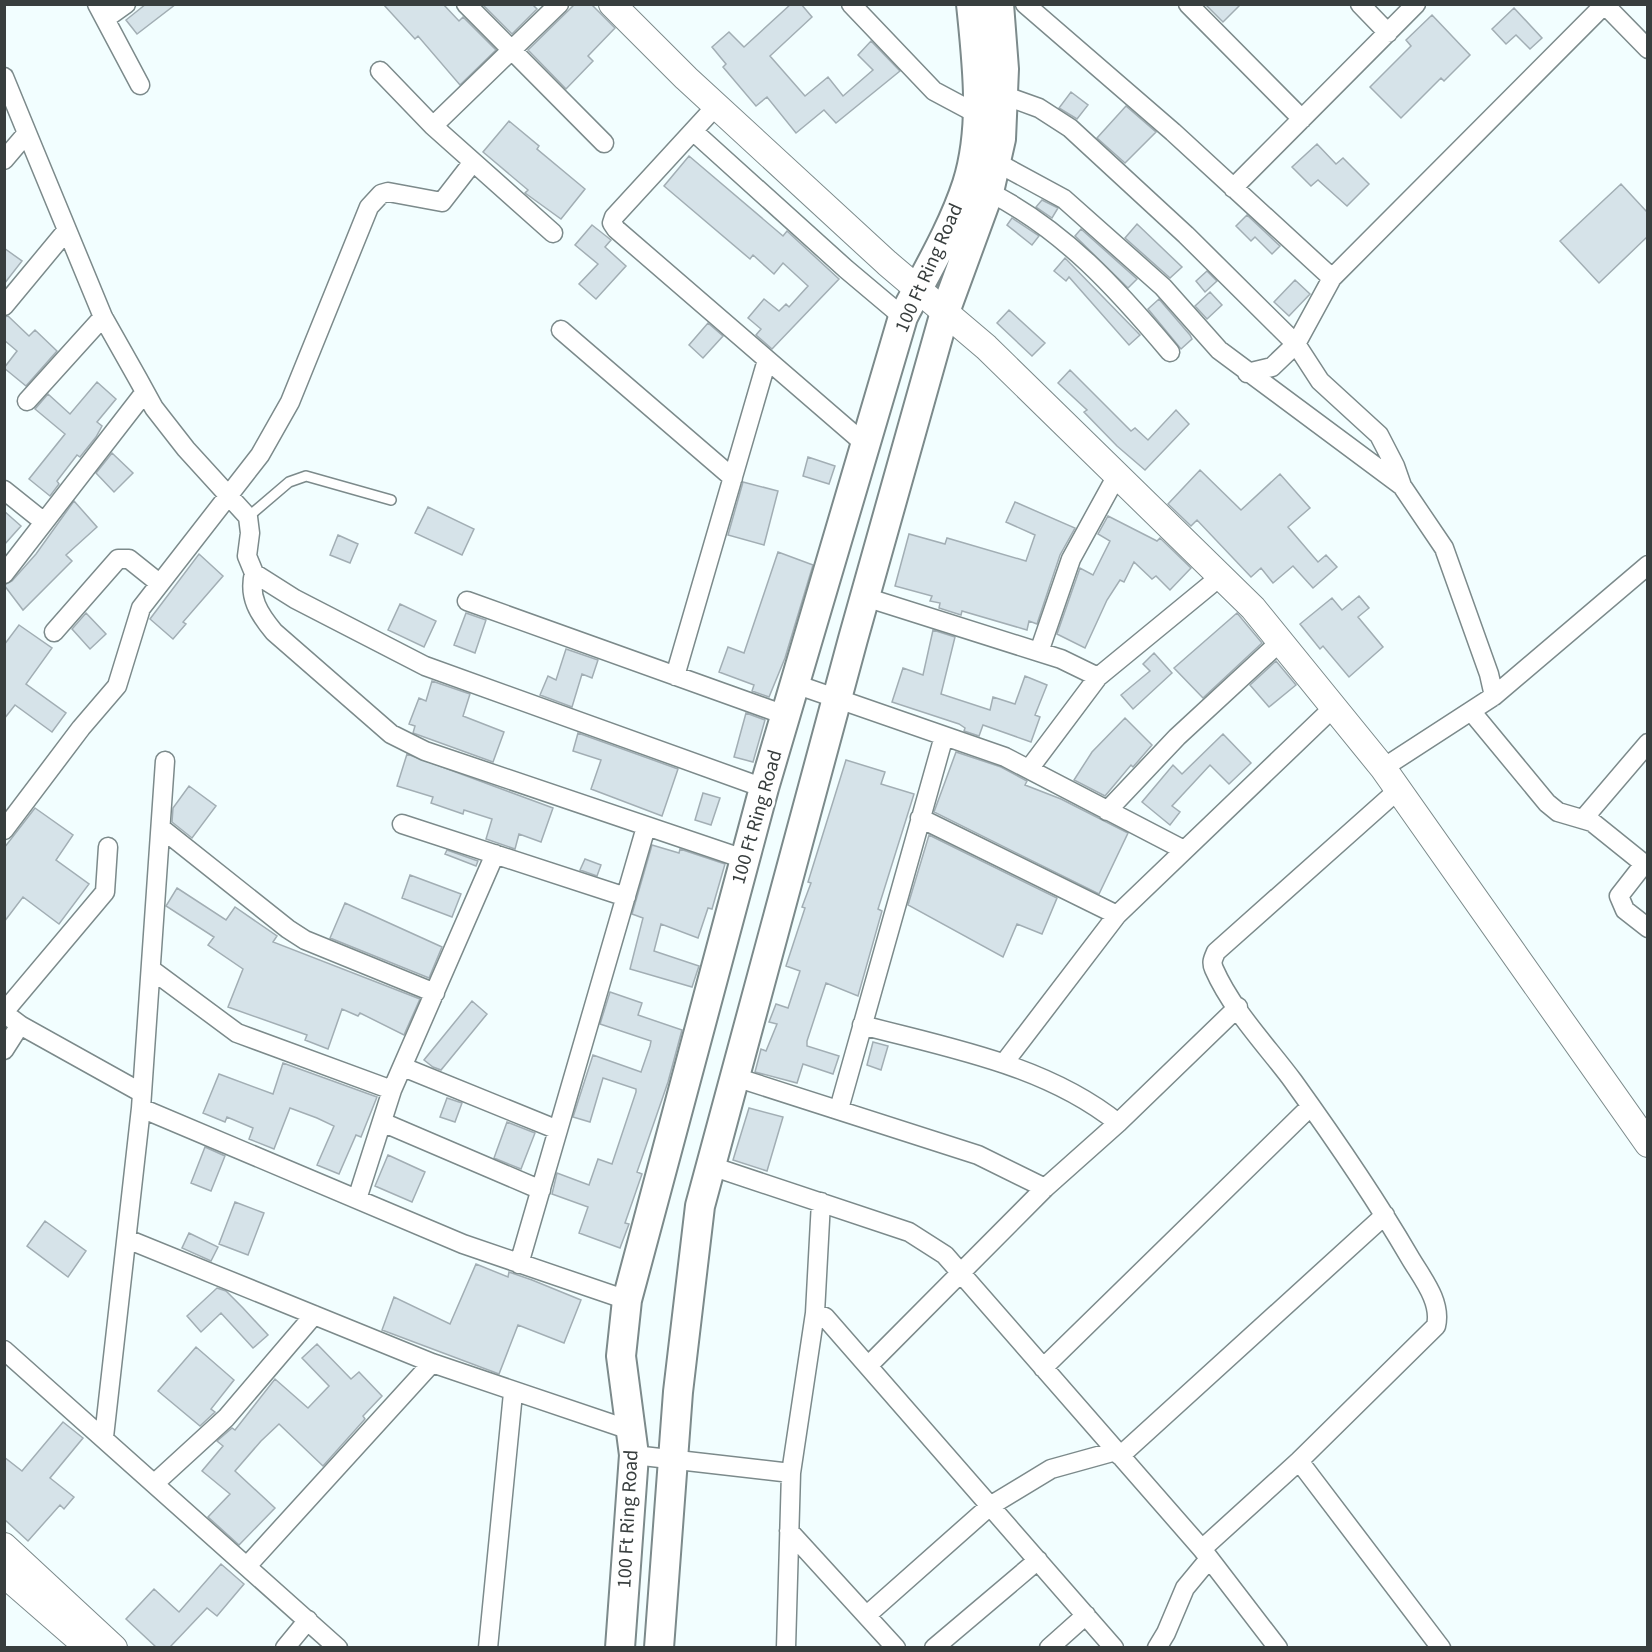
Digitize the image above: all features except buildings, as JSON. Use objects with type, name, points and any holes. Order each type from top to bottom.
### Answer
[{"type":"main road","name":"100 Ft Ring Road","points":[[620,1647],[632,1443],[621,1356],[627,1300],[744,859],[903,317],[967,183],[979,115],[989,8]]},
{"type":"main road","name":"100 Ft Ring Road","points":[[659,1647],[675,1460],[678,1392],[700,1206],[864,597],[945,312],[989,192],[1001,139],[1003,95],[989,8]]},
{"type":"street","points":[[126,4],[101,12],[140,85]]},
{"type":"street","points":[[466,4],[604,143]]},
{"type":"street","points":[[433,126],[559,4]]},
{"type":"street","points":[[612,4],[716,106],[918,289],[986,347],[1116,477],[1221,576],[1281,641],[1383,768],[1647,1144]]},
{"type":"street","points":[[851,4],[934,91],[979,115]]},
{"type":"street","points":[[1024,4],[1173,132],[1332,278]]},
{"type":"street","points":[[1188,4],[1302,119]]},
{"type":"street","points":[[1360,4],[1388,33]]},
{"type":"street","points":[[1233,188],[1416,4]]},
{"type":"street","points":[[1247,374],[1272,367],[1296,344],[1332,278],[1608,6],[1647,49]]},
{"type":"street","points":[[380,71],[433,126],[553,233]]},
{"type":"street","points":[[4,77],[103,317],[145,392],[186,449],[248,517],[250,533],[247,556],[254,573],[295,599],[409,659],[764,788]]},
{"type":"street","points":[[1003,95],[1039,108],[1070,129],[1186,234],[1296,344],[1320,381],[1379,435],[1395,466],[1402,486],[1444,548],[1489,674],[1494,696]]},
{"type":"street","points":[[716,106],[614,217],[612,223],[616,230],[866,445]]},
{"type":"street","points":[[693,131],[846,269],[903,317]]},
{"type":"street","points":[[4,160],[27,134]]},
{"type":"street","points":[[4,830],[81,728],[117,686],[141,608],[230,497],[260,455],[290,402],[369,207],[381,195],[388,192],[442,202],[473,162]]},
{"type":"street","points":[[996,162],[1064,199],[1090,219],[1163,287],[1219,350],[1247,374],[1402,486]]},
{"type":"street","points":[[989,192],[1021,208],[1084,258],[1118,291],[1170,352]]},
{"type":"street","points":[[4,306],[67,230]]},
{"type":"street","points":[[27,401],[103,317]]},
{"type":"street","points":[[561,330],[733,478]]},
{"type":"street","points":[[675,676],[767,360]]},
{"type":"street","points":[[4,574],[145,392]]},
{"type":"street","points":[[1039,652],[1071,559],[1116,477]]},
{"type":"street","points":[[4,490],[45,522]]},
{"type":"street","points":[[54,633],[118,559],[129,559],[159,583]]},
{"type":"street","points":[[1383,768],[1494,696],[1647,565]]},
{"type":"street","points":[[254,573],[251,585],[253,599],[261,617],[274,632],[391,734],[425,751],[744,859]]},
{"type":"street","points":[[1029,769],[1098,677],[1221,576]]},
{"type":"street","points":[[864,597],[1073,663],[1098,677]]},
{"type":"street","points":[[467,601],[785,715]]},
{"type":"street","points":[[1107,811],[1185,730],[1281,641]]},
{"type":"street","points":[[795,684],[944,736],[1029,769],[1184,850]]},
{"type":"street","points":[[1004,1063],[1117,915],[1335,706]]},
{"type":"street","points":[[1471,711],[1547,803],[1558,812],[1584,818],[1646,865],[1619,896],[1625,910],[1647,928]]},
{"type":"street","points":[[839,1109],[944,736]]},
{"type":"street","points":[[1584,818],[1646,748]]},
{"type":"street","points":[[104,1437],[142,1100],[165,761]]},
{"type":"street","points":[[1157,1647],[1166,1633],[1185,1588],[1205,1554],[1436,1326],[1438,1310],[1434,1300],[1385,1215],[1311,1106],[1238,1007],[1214,969],[1212,960],[1216,952],[1398,790]]},
{"type":"street","points":[[920,818],[1117,915]]},
{"type":"street","points":[[402,824],[626,897]]},
{"type":"street","points":[[519,1264],[646,827]]},
{"type":"street","points":[[161,828],[305,940],[435,993]]},
{"type":"street","points":[[108,847],[105,892],[4,1013],[142,1100],[357,1199],[463,1244],[627,1300]]},
{"type":"street","points":[[357,1199],[392,1090],[495,854]]},
{"type":"street","points":[[152,969],[237,1033],[392,1090]]},
{"type":"street","points":[[869,1365],[1045,1188],[1118,1123],[1238,1007]]},
{"type":"street","points":[[4,1050],[20,1025]]},
{"type":"street","points":[[862,1025],[1004,1063],[1088,1101],[1118,1123]]},
{"type":"street","points":[[403,1066],[558,1130]]},
{"type":"street","points":[[735,1077],[978,1155],[1045,1188]]},
{"type":"street","points":[[1043,1368],[1311,1106]]},
{"type":"street","points":[[382,1122],[541,1190]]},
{"type":"street","points":[[711,1166],[909,1232],[930,1243],[960,1272],[1118,1453],[1205,1554],[1278,1647]]},
{"type":"street","points":[[786,1647],[790,1473],[815,1313],[821,1202]]},
{"type":"street","points":[[867,1616],[990,1506],[1051,1469],[1074,1461],[1118,1453],[1385,1215]]},
{"type":"street","points":[[128,1239],[675,1460],[790,1473]]},
{"type":"street","points":[[815,1313],[825,1317],[869,1365],[1113,1647]]},
{"type":"street","points":[[155,1483],[226,1418],[314,1315]]},
{"type":"street","points":[[4,1350],[338,1647]]},
{"type":"street","points":[[247,1566],[432,1363]]},
{"type":"street","points":[[488,1647],[513,1393]]},
{"type":"street","points":[[1299,1461],[1441,1647]]},
{"type":"street","points":[[789,1531],[896,1647]]},
{"type":"street","points":[[4,1546],[114,1647]]},
{"type":"street","points":[[934,1647],[1038,1560]]},
{"type":"street","points":[[4,1574],[89,1647]]},
{"type":"street","points":[[1049,1647],[1086,1616]]},
{"type":"street","points":[[285,1647],[308,1620]]},
{"type":"lane","points":[[248,517],[289,482],[306,476],[391,500]]}]
